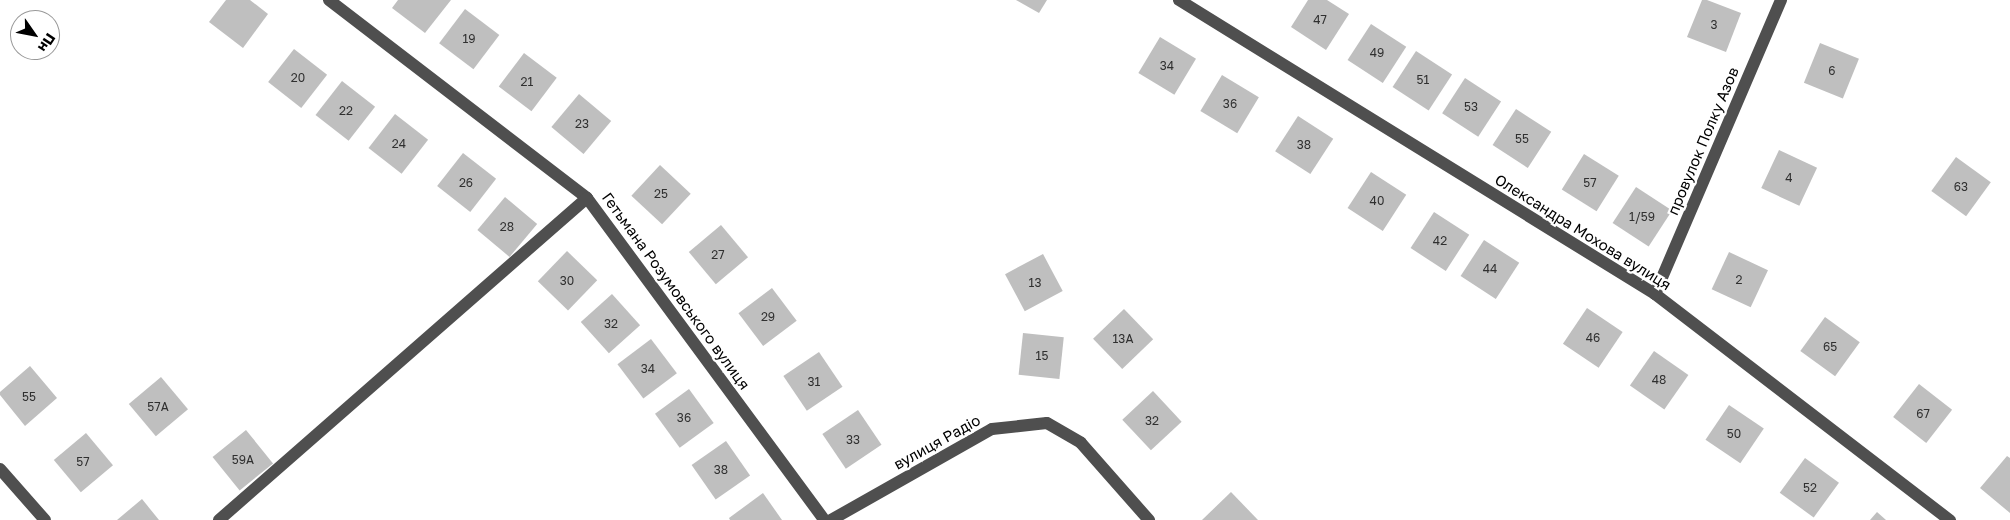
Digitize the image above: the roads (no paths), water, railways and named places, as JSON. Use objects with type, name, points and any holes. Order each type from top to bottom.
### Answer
[{"type":"street","name":"Гетьмана Розумовського вулиця","points":[[329,0],[587,198],[824,520]]},
{"type":"street","name":"Олександра Мохова вулиця","points":[[1179,0],[1655,294],[1950,520]]},
{"type":"street","name":"провулок Полку Азов","points":[[1655,294],[1781,0]]},
{"type":"street","points":[[219,520],[587,198]]},
{"type":"street","name":"вулиця Радіо","points":[[831,520],[992,429],[1047,423],[1081,443],[1149,520]]},
{"type":"street","points":[[0,469],[46,520]]}]
